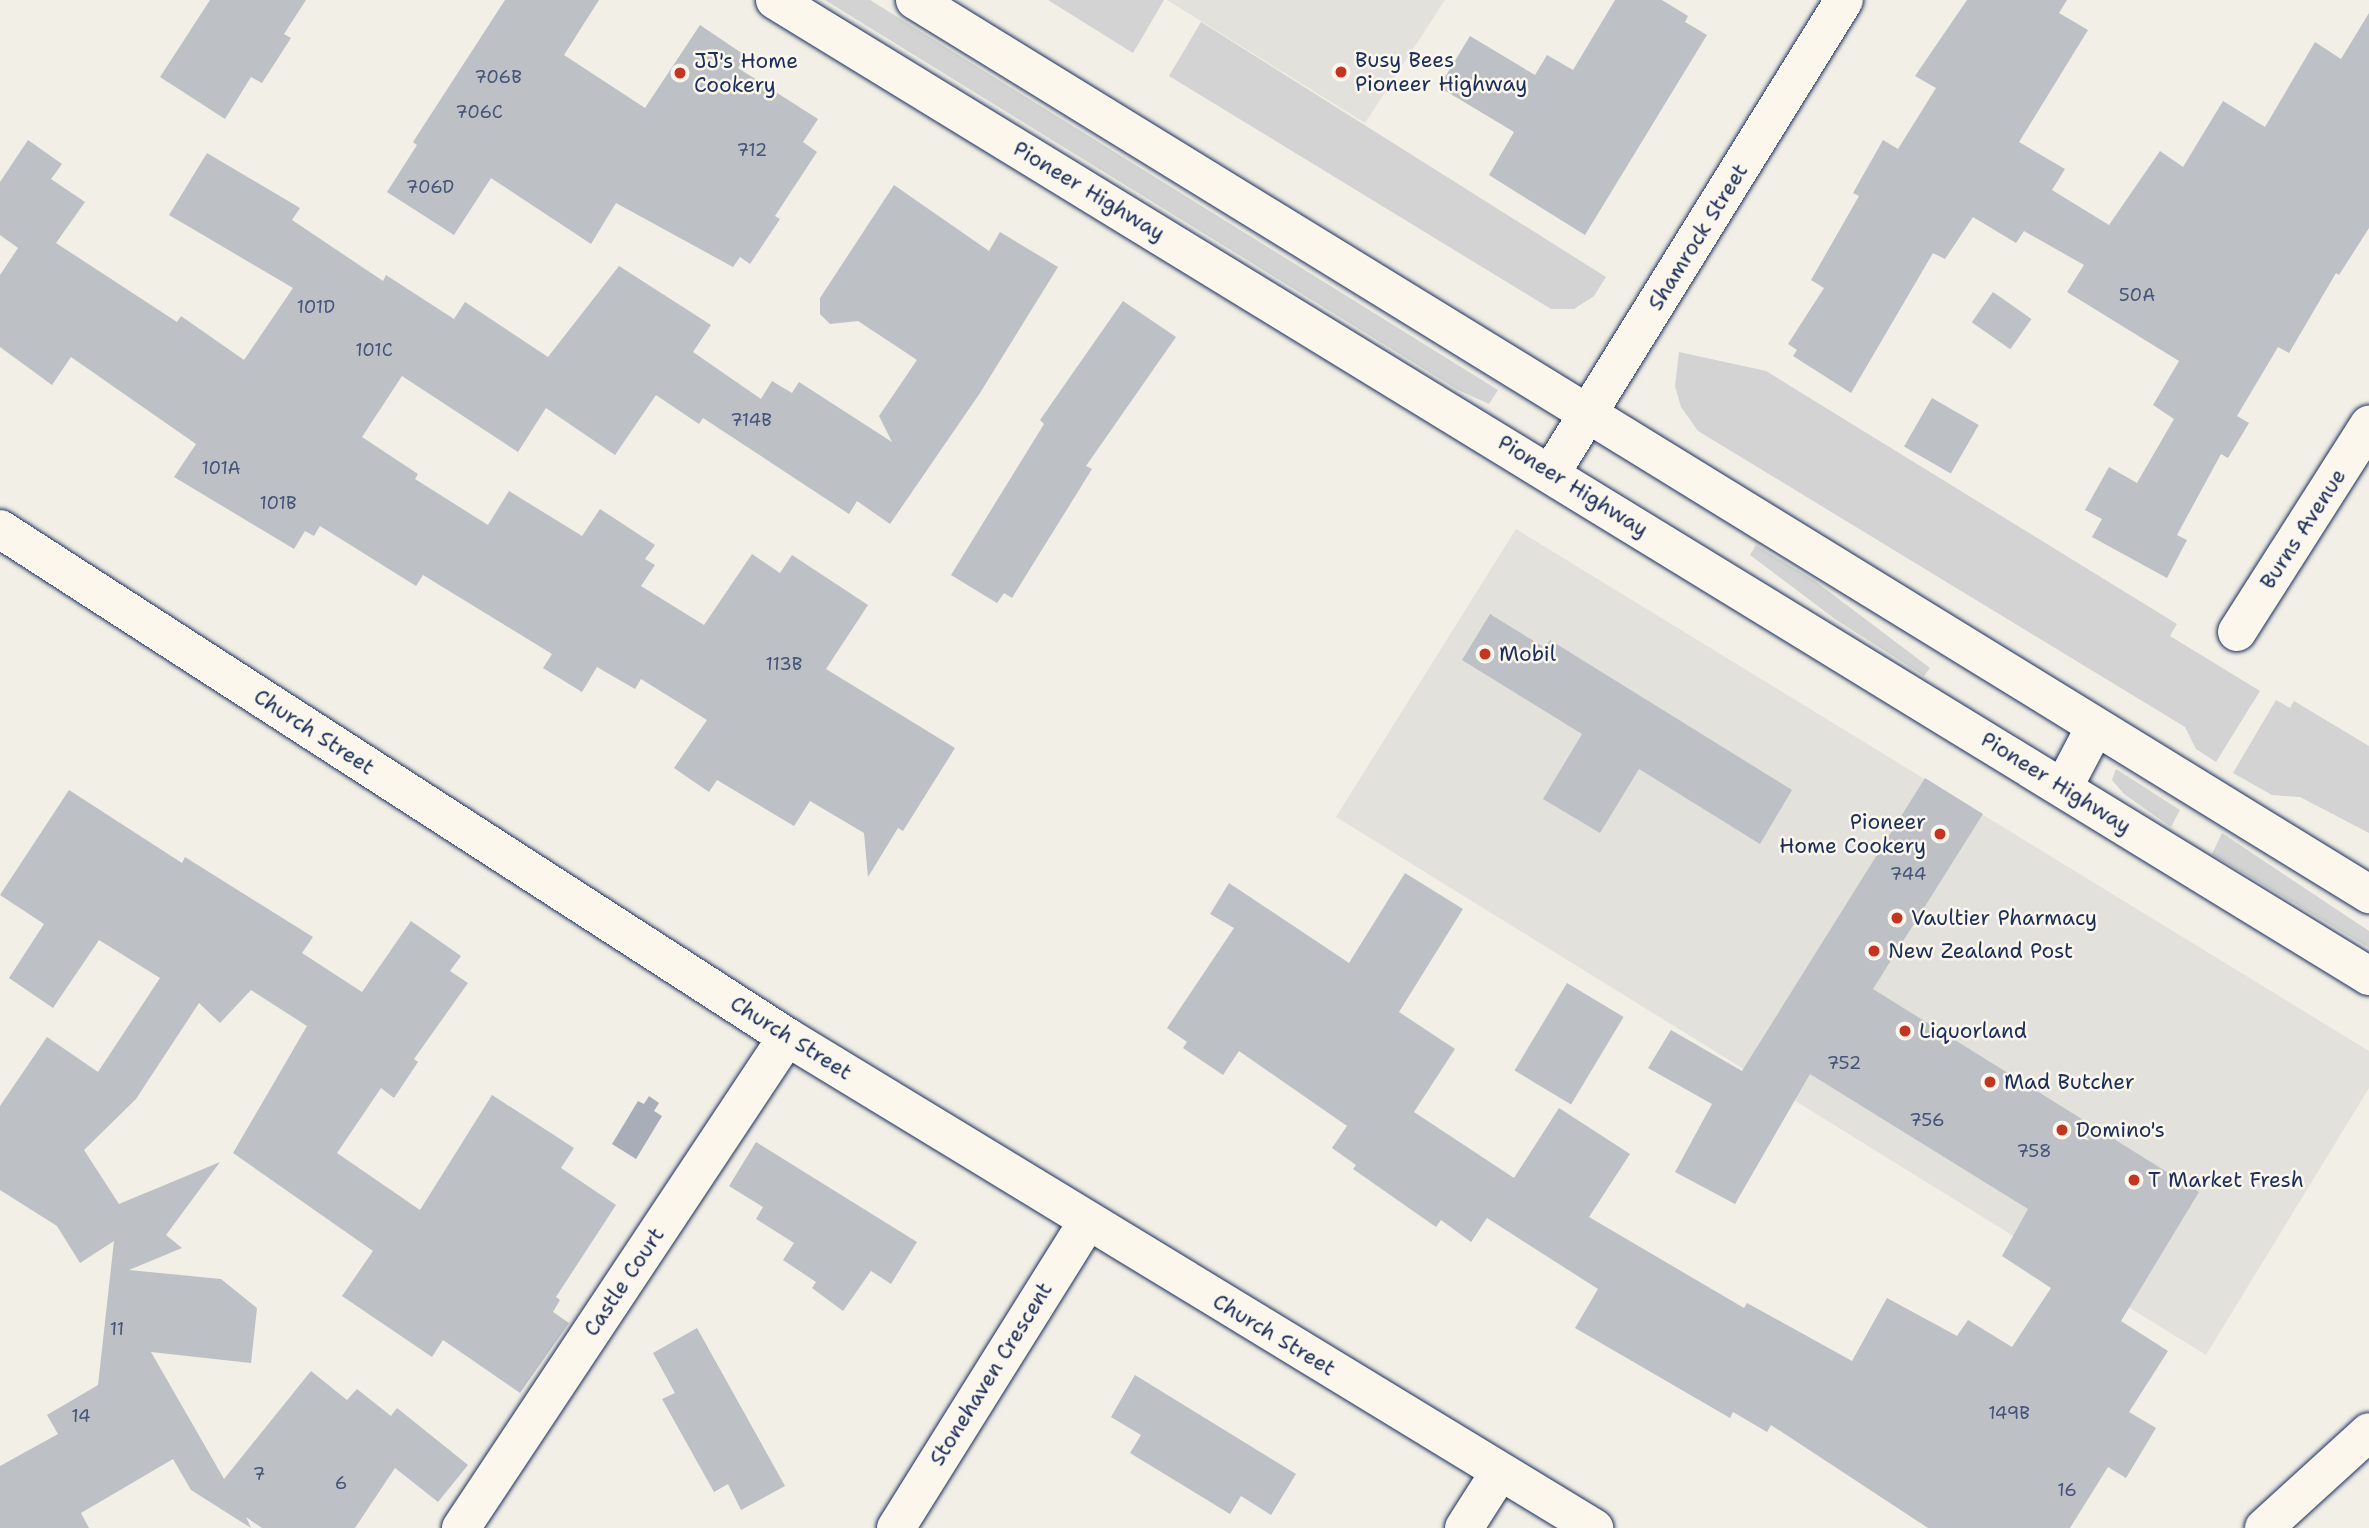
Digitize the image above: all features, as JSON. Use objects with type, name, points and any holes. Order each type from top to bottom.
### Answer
[{"type":"street","name":"Pioneer Highway","points":[[775,0],[2369,976]]},
{"type":"street","points":[[915,0],[2369,894]]},
{"type":"street","name":"Shamrock Street","points":[[1551,473],[1844,0]]},
{"type":"street","name":"Burns Avenue","points":[[2237,632],[2369,425]]},
{"type":"street","name":"Church Street","points":[[0,529],[787,1037],[1499,1473],[1594,1528]]},
{"type":"street","points":[[2063,788],[2095,727]]},
{"type":"street","name":"Castle Court","points":[[461,1528],[787,1037]]},
{"type":"street","name":"Stonehaven Crescent","points":[[896,1528],[1088,1221]]},
{"type":"street","points":[[2264,1528],[2369,1432]]},
{"type":"street","points":[[1464,1528],[1499,1473]]},
{"type":"shaded area","points":[[825,0],[870,0],[1498,390],[1489,404],[1458,390]]},
{"type":"shaded area","points":[[1048,0],[1164,0],[1133,53]]},
{"type":"shaded area","name":"Busy Bees Pioneer Highway","points":[[1167,0],[1445,0],[1365,123]]},
{"type":"shaded area","points":[[1201,22],[1606,277],[1594,296],[1574,309],[1551,309],[1169,76]]},
{"type":"shaded area","points":[[1679,352],[1766,371],[2177,624],[2170,636],[2260,691],[2216,762],[2196,749],[2185,727],[1698,431],[1681,407],[1675,386]]},
{"type":"shaded area","points":[[1516,529],[2369,1051],[2369,1088],[2206,1355],[1336,817]]},
{"type":"shaded area","points":[[1756,545],[1815,581],[1930,668],[1924,676],[1835,619],[1750,555]]},
{"type":"shaded area","points":[[2276,700],[2290,708],[2294,701],[2369,746],[2369,833],[2300,797],[2272,795],[2233,773]]},
{"type":"shaded area","points":[[2116,769],[2180,810],[2171,827],[2124,794],[2112,780]]},
{"type":"shaded area","points":[[2222,833],[2369,931],[2369,948],[2212,854]]},
{"type":"shaded area","points":[[649,1096],[659,1103],[654,1111],[662,1116],[636,1159],[612,1144],[638,1101],[644,1104]]},
{"type":"building","points":[[210,0],[306,0],[284,34],[291,38],[262,83],[251,77],[225,119],[160,77]]},
{"type":"building","points":[[505,0],[599,0],[564,55],[645,108],[700,25],[746,56],[738,68],[818,119],[803,142],[817,152],[775,216],[780,219],[750,264],[740,257],[733,267],[616,203],[591,244],[491,178],[454,235],[387,192],[417,145],[413,142]]},
{"type":"building","points":[[1615,0],[1662,0],[1688,16],[1685,22],[1707,35],[1585,235],[1489,175],[1514,132],[1439,87],[1470,36],[1535,75],[1547,55],[1573,70]]},
{"type":"building","points":[[1967,0],[2067,0],[2059,13],[2088,30],[2019,142],[2065,169],[2052,190],[2109,225],[2160,151],[2183,167],[2223,101],[2265,127],[2315,42],[2341,59],[2369,13],[2369,228],[2339,275],[2336,273],[2289,353],[2278,347],[2237,416],[2249,423],[2228,458],[2221,454],[2177,535],[2187,540],[2167,578],[2092,537],[2102,519],[2085,510],[2109,467],[2137,483],[2174,419],[2153,405],[2179,361],[2067,292],[2084,265],[2024,231],[2016,243],[1973,217],[1945,259],[1933,253],[1851,393],[1793,356],[1797,350],[1788,344],[1824,288],[1811,280],[1859,196],[1853,193],[1883,140],[1898,149],[1936,88],[1915,76]]},
{"type":"building","points":[[28,140],[62,164],[51,179],[85,202],[56,243],[177,322],[181,316],[244,360],[293,288],[169,215],[207,153],[300,208],[292,220],[383,281],[386,275],[454,319],[465,302],[548,357],[619,266],[711,325],[693,352],[761,399],[772,381],[792,393],[799,382],[892,442],[879,416],[917,360],[858,321],[830,324],[820,314],[820,298],[894,185],[989,251],[1000,232],[1058,267],[980,393],[890,524],[857,501],[849,514],[703,418],[699,424],[656,395],[615,455],[546,408],[518,452],[402,376],[362,437],[418,474],[415,479],[488,525],[509,491],[582,536],[600,509],[655,545],[645,559],[655,565],[641,586],[704,625],[752,554],[780,573],[792,555],[868,605],[826,669],[955,748],[903,831],[898,828],[868,877],[864,833],[810,801],[794,826],[717,780],[709,792],[674,768],[707,720],[641,679],[635,689],[597,667],[582,692],[543,668],[552,654],[423,575],[416,586],[320,526],[314,536],[305,531],[294,549],[174,477],[196,444],[71,357],[52,385],[0,347],[0,275],[18,248],[0,235],[0,182]]},
{"type":"building","points":[[1993,292],[2032,319],[2010,349],[1972,322]]},
{"type":"building","points":[[1123,301],[1176,337],[1086,466],[1092,469],[1012,598],[1004,593],[997,603],[951,575],[1044,424],[1040,420]]},
{"type":"building","points":[[1932,398],[1979,425],[1951,473],[1904,446]]},
{"type":"building","name":"Mobil","points":[[1490,614],[1545,648],[1550,640],[1792,790],[1760,844],[1639,769],[1600,833],[1543,799],[1582,734],[1462,660]]},
{"type":"building","points":[[1925,778],[1983,814],[1873,989],[2199,1192],[2121,1321],[2168,1351],[2129,1412],[2156,1428],[2126,1478],[2108,1467],[2070,1528],[1928,1528],[1771,1425],[1767,1432],[1733,1412],[1730,1418],[1575,1328],[1598,1289],[1487,1218],[1471,1242],[1441,1220],[1436,1227],[1353,1169],[1356,1165],[1332,1148],[1347,1126],[1239,1051],[1223,1075],[1183,1048],[1187,1042],[1167,1028],[1234,928],[1210,914],[1229,883],[1349,963],[1405,873],[1463,909],[1399,1012],[1455,1049],[1414,1112],[1514,1178],[1559,1108],[1630,1154],[1589,1217],[1744,1308],[1747,1303],[1852,1361],[1887,1298],[1957,1336],[1968,1320],[2012,1347],[2051,1288],[2002,1256],[2028,1209],[1810,1074],[1735,1204],[1675,1172],[1712,1104],[1648,1068],[1671,1030],[1742,1071]]},
{"type":"building","points":[[69,790],[182,863],[185,857],[313,937],[302,953],[362,992],[411,921],[461,956],[450,971],[468,983],[414,1059],[418,1062],[394,1098],[381,1088],[337,1153],[420,1210],[492,1095],[574,1148],[561,1168],[616,1205],[556,1297],[560,1300],[553,1312],[569,1323],[520,1393],[443,1340],[432,1357],[342,1296],[373,1251],[233,1153],[307,1026],[251,990],[220,1023],[199,1003],[136,1099],[84,1150],[119,1204],[220,1162],[166,1235],[182,1248],[129,1270],[221,1279],[257,1308],[251,1363],[151,1352],[224,1479],[311,1371],[347,1400],[357,1389],[391,1416],[397,1408],[468,1465],[438,1502],[395,1468],[355,1528],[262,1528],[246,1517],[251,1528],[191,1490],[173,1459],[81,1513],[89,1528],[0,1528],[0,1466],[58,1434],[47,1415],[98,1385],[114,1241],[80,1263],[57,1226],[0,1190],[0,1106],[47,1037],[98,1072],[160,978],[99,940],[53,1008],[9,978],[44,924],[0,895]]},
{"type":"building","points":[[1567,983],[1624,1017],[1571,1104],[1514,1070]]},
{"type":"building","points":[[756,1142],[917,1242],[891,1284],[871,1271],[843,1311],[812,1288],[816,1282],[783,1260],[794,1243],[756,1219],[763,1207],[729,1186]]},
{"type":"building","points":[[697,1328],[785,1486],[741,1510],[728,1484],[714,1492],[662,1399],[675,1393],[653,1353]]},
{"type":"building","points":[[1135,1375],[1296,1474],[1271,1515],[1241,1496],[1230,1514],[1130,1453],[1141,1435],[1111,1417]]},
{"type":"place","name":"Busy Bees Pioneer Highway","points":[[1341,72]]},
{"type":"place","name":"JJ's Home Cookery","points":[[680,73]]},
{"type":"place","name":"Mobil","points":[[1485,654]]},
{"type":"place","name":"Pioneer Home Cookery","points":[[1940,834]]},
{"type":"place","name":"Vaultier Pharmacy","points":[[1897,918]]},
{"type":"place","name":"New Zealand Post","points":[[1874,951]]},
{"type":"place","name":"Liquorland","points":[[1905,1031]]},
{"type":"place","name":"Mad Butcher","points":[[1990,1082]]},
{"type":"place","name":"Domino's","points":[[2062,1130]]},
{"type":"place","name":"T Market Fresh","points":[[2134,1180]]}]
